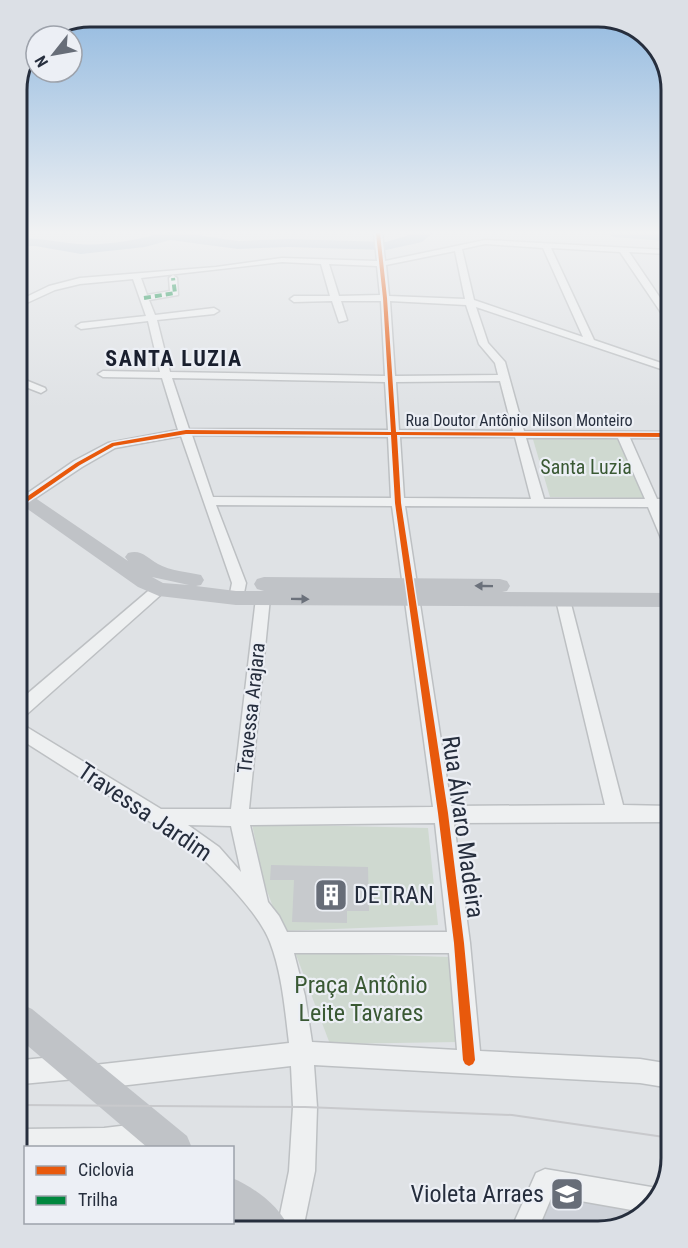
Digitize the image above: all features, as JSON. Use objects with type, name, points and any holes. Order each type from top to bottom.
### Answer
[{"type":"main road","points":[[27,498],[109,548],[154,571],[203,581],[263,598],[410,592],[661,588]]},
{"type":"main road","points":[[109,548],[145,582],[159,589],[410,592],[563,600],[661,600]]},
{"type":"main road","points":[[27,1025],[167,1141]]},
{"type":"main road","points":[[234,1198],[262,1221]]},
{"type":"street","points":[[27,300],[45,291]]},
{"type":"street","points":[[142,291],[152,319],[166,376],[237,590]]},
{"type":"street","points":[[144,298],[175,291]]},
{"type":"street","points":[[333,291],[342,320]]},
{"type":"street","name":"Rua Álvaro Madeira","points":[[384,291],[398,503],[443,813],[459,943],[469,1060]]},
{"type":"street","points":[[468,291],[484,344],[500,362],[538,501]]},
{"type":"street","points":[[567,291],[591,344]]},
{"type":"street","points":[[651,291],[661,306]]},
{"type":"street","points":[[294,298],[385,298],[470,302],[661,366]]},
{"type":"street","points":[[81,326],[213,310]]},
{"type":"street","points":[[103,374],[390,379],[503,378]]},
{"type":"street","points":[[27,384],[40,390]]},
{"type":"street","name":"Rua Doutor Antônio Nilson Monteiro","points":[[27,496],[112,445],[186,432],[661,435]]},
{"type":"street","points":[[622,434],[661,520]]},
{"type":"street","points":[[208,501],[661,503]]},
{"type":"street","points":[[27,704],[159,589]]},
{"type":"street","name":"Travessa Arajara","points":[[239,818],[263,598]]},
{"type":"street","points":[[563,600],[616,813]]},
{"type":"street","name":"Travessa Jardim","points":[[27,734],[192,838],[212,854],[272,923],[281,942],[294,996],[302,1053],[305,1107],[302,1171],[292,1221]]},
{"type":"street","points":[[158,817],[239,818],[443,813],[661,814]]},
{"type":"street","name":"Travessa Jardim","points":[[239,818],[259,907]]},
{"type":"street","points":[[281,942],[459,943]]},
{"type":"street","points":[[27,1072],[84,1072],[302,1053],[469,1060],[640,1071],[661,1074]]},
{"type":"street","points":[[27,1142],[167,1141]]},
{"type":"street","points":[[528,1221],[545,1182],[646,1198]]},
{"type":"shaded area","name":"Violeta Arraes","points":[[541,1183],[640,1204],[622,1216],[610,1220],[532,1221]]},
{"type":"green space","name":"Santa Luzia","points":[[532,436],[617,437],[644,498],[550,497]]},
{"type":"green space","points":[[252,824],[428,828],[438,925],[282,931],[264,883]]},
{"type":"green space","name":"Praça Antônio Leite Tavares","points":[[295,952],[449,957],[458,1042],[330,1044]]},
{"type":"building","name":"DETRAN","points":[[271,865],[368,867],[369,911],[347,911],[347,923],[292,922],[294,880],[270,880]]},
{"type":"tram line","points":[[27,1105],[305,1107],[512,1115],[661,1137]]},
{"type":"marked path","points":[[144,298],[175,291]]},
{"type":"cycle path","points":[[384,291],[398,503],[443,813],[459,943],[469,1060]]},
{"type":"cycle path","points":[[27,499],[78,464],[112,445],[186,432],[661,435]]},
{"type":"place","name":"DETRAN","points":[[331,895]]},
{"type":"place","name":"Violeta Arraes","points":[[567,1194]]},
{"type":"district","name":"SANTA LUZIA","points":[[174,358]]}]
